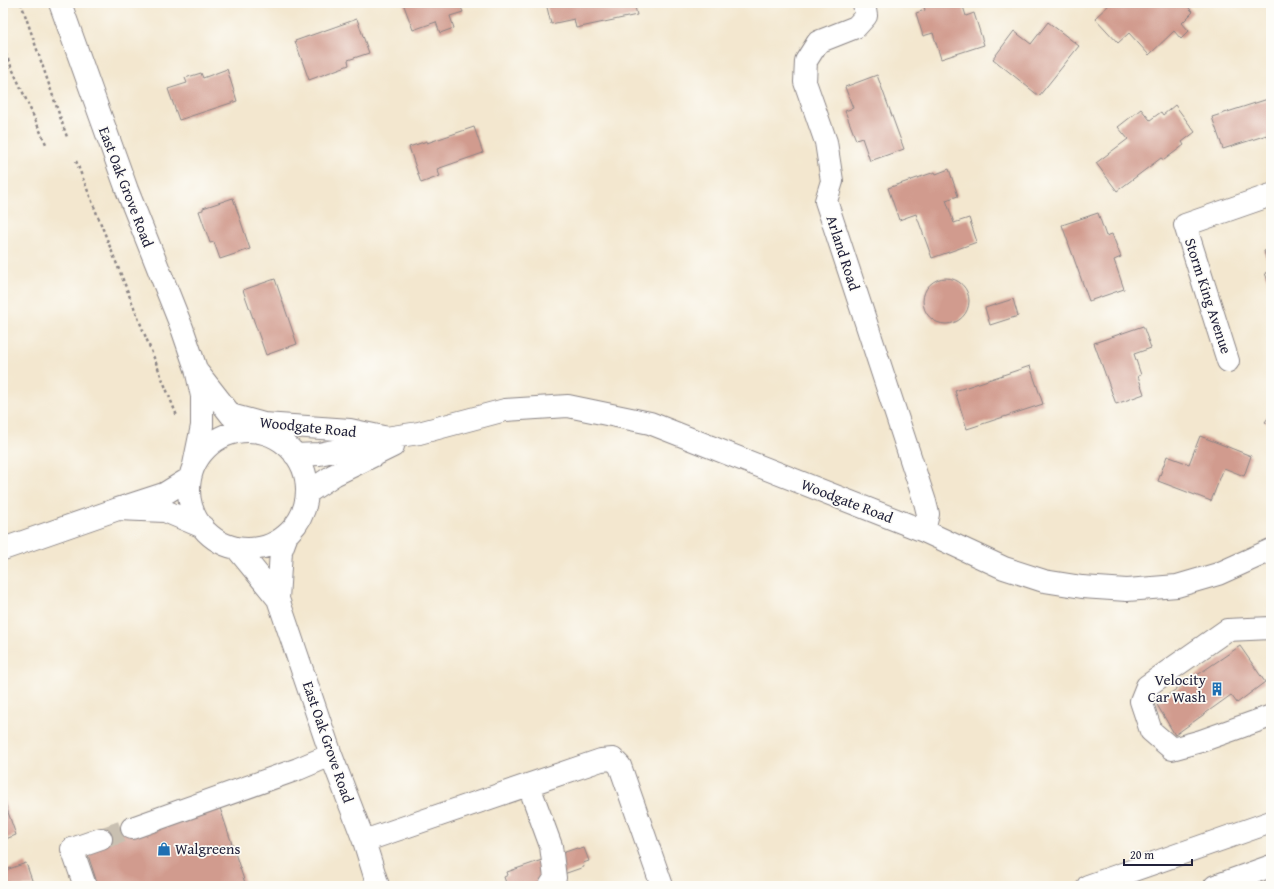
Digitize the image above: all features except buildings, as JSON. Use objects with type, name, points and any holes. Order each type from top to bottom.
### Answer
[{"type":"main road","name":"East Oak Grove Road","points":[[60,3],[119,170],[182,328],[196,369],[202,396],[202,426],[192,472]]},
{"type":"main road","name":"Arland Road","points":[[864,3],[866,16],[856,27],[818,42],[806,61],[805,82],[826,142],[832,181],[826,201],[925,502],[928,514],[924,531]]},
{"type":"main road","name":"Storm King Avenue","points":[[1228,361],[1185,226],[1271,195]]},
{"type":"main road","name":"East Oak Grove Road","points":[[196,369],[238,423]]},
{"type":"main road","name":"Woodgate Road","points":[[295,455],[319,454],[386,438],[419,433],[505,410],[568,406],[650,423],[924,531],[1004,568],[1044,581],[1082,587],[1127,590],[1177,586],[1218,574],[1271,550]]},
{"type":"main road","name":"Woodgate Road","points":[[238,423],[350,430],[386,438]]},
{"type":"main road","points":[[3,549],[118,509],[164,494],[192,472],[202,454],[212,443],[227,434],[238,423],[276,439],[287,446],[295,455],[305,477],[307,493],[304,509],[298,523],[287,535],[274,544],[258,548],[238,550],[227,547],[220,543],[203,527],[165,512],[118,509]]},
{"type":"main road","name":"Woodgate Road","points":[[307,493],[334,475],[419,433]]},
{"type":"main road","points":[[192,472],[192,499],[203,527]]},
{"type":"main road","name":"East Oak Grove Road","points":[[278,598],[281,551],[287,535]]},
{"type":"main road","name":"East Oak Grove Road","points":[[238,550],[278,598],[331,755],[364,842],[378,886]]},
{"type":"main road","points":[[1271,628],[1227,630],[1147,686],[1141,701],[1151,731],[1172,749],[1201,741],[1271,716]]},
{"type":"main road","points":[[132,828],[298,769],[331,755]]},
{"type":"main road","points":[[364,842],[529,786],[600,760],[613,759],[620,766],[662,886]]},
{"type":"main road","points":[[529,786],[551,846],[555,878],[550,886]]},
{"type":"main road","points":[[1088,886],[1271,822]]},
{"type":"main road","points":[[85,886],[72,849],[101,839]]},
{"type":"main road","points":[[1215,886],[1271,866]]},
{"type":"path","points":[[21,3],[67,137]]},
{"type":"path","points":[[3,48],[46,144]]},
{"type":"path","points":[[76,161],[177,416]]},
{"type":"tunnel","points":[[101,839],[132,828]]},
{"type":"place","name":"Velocity Car Wash","points":[[1217,689]]},
{"type":"place","name":"Walgreens","points":[[164,849]]}]
